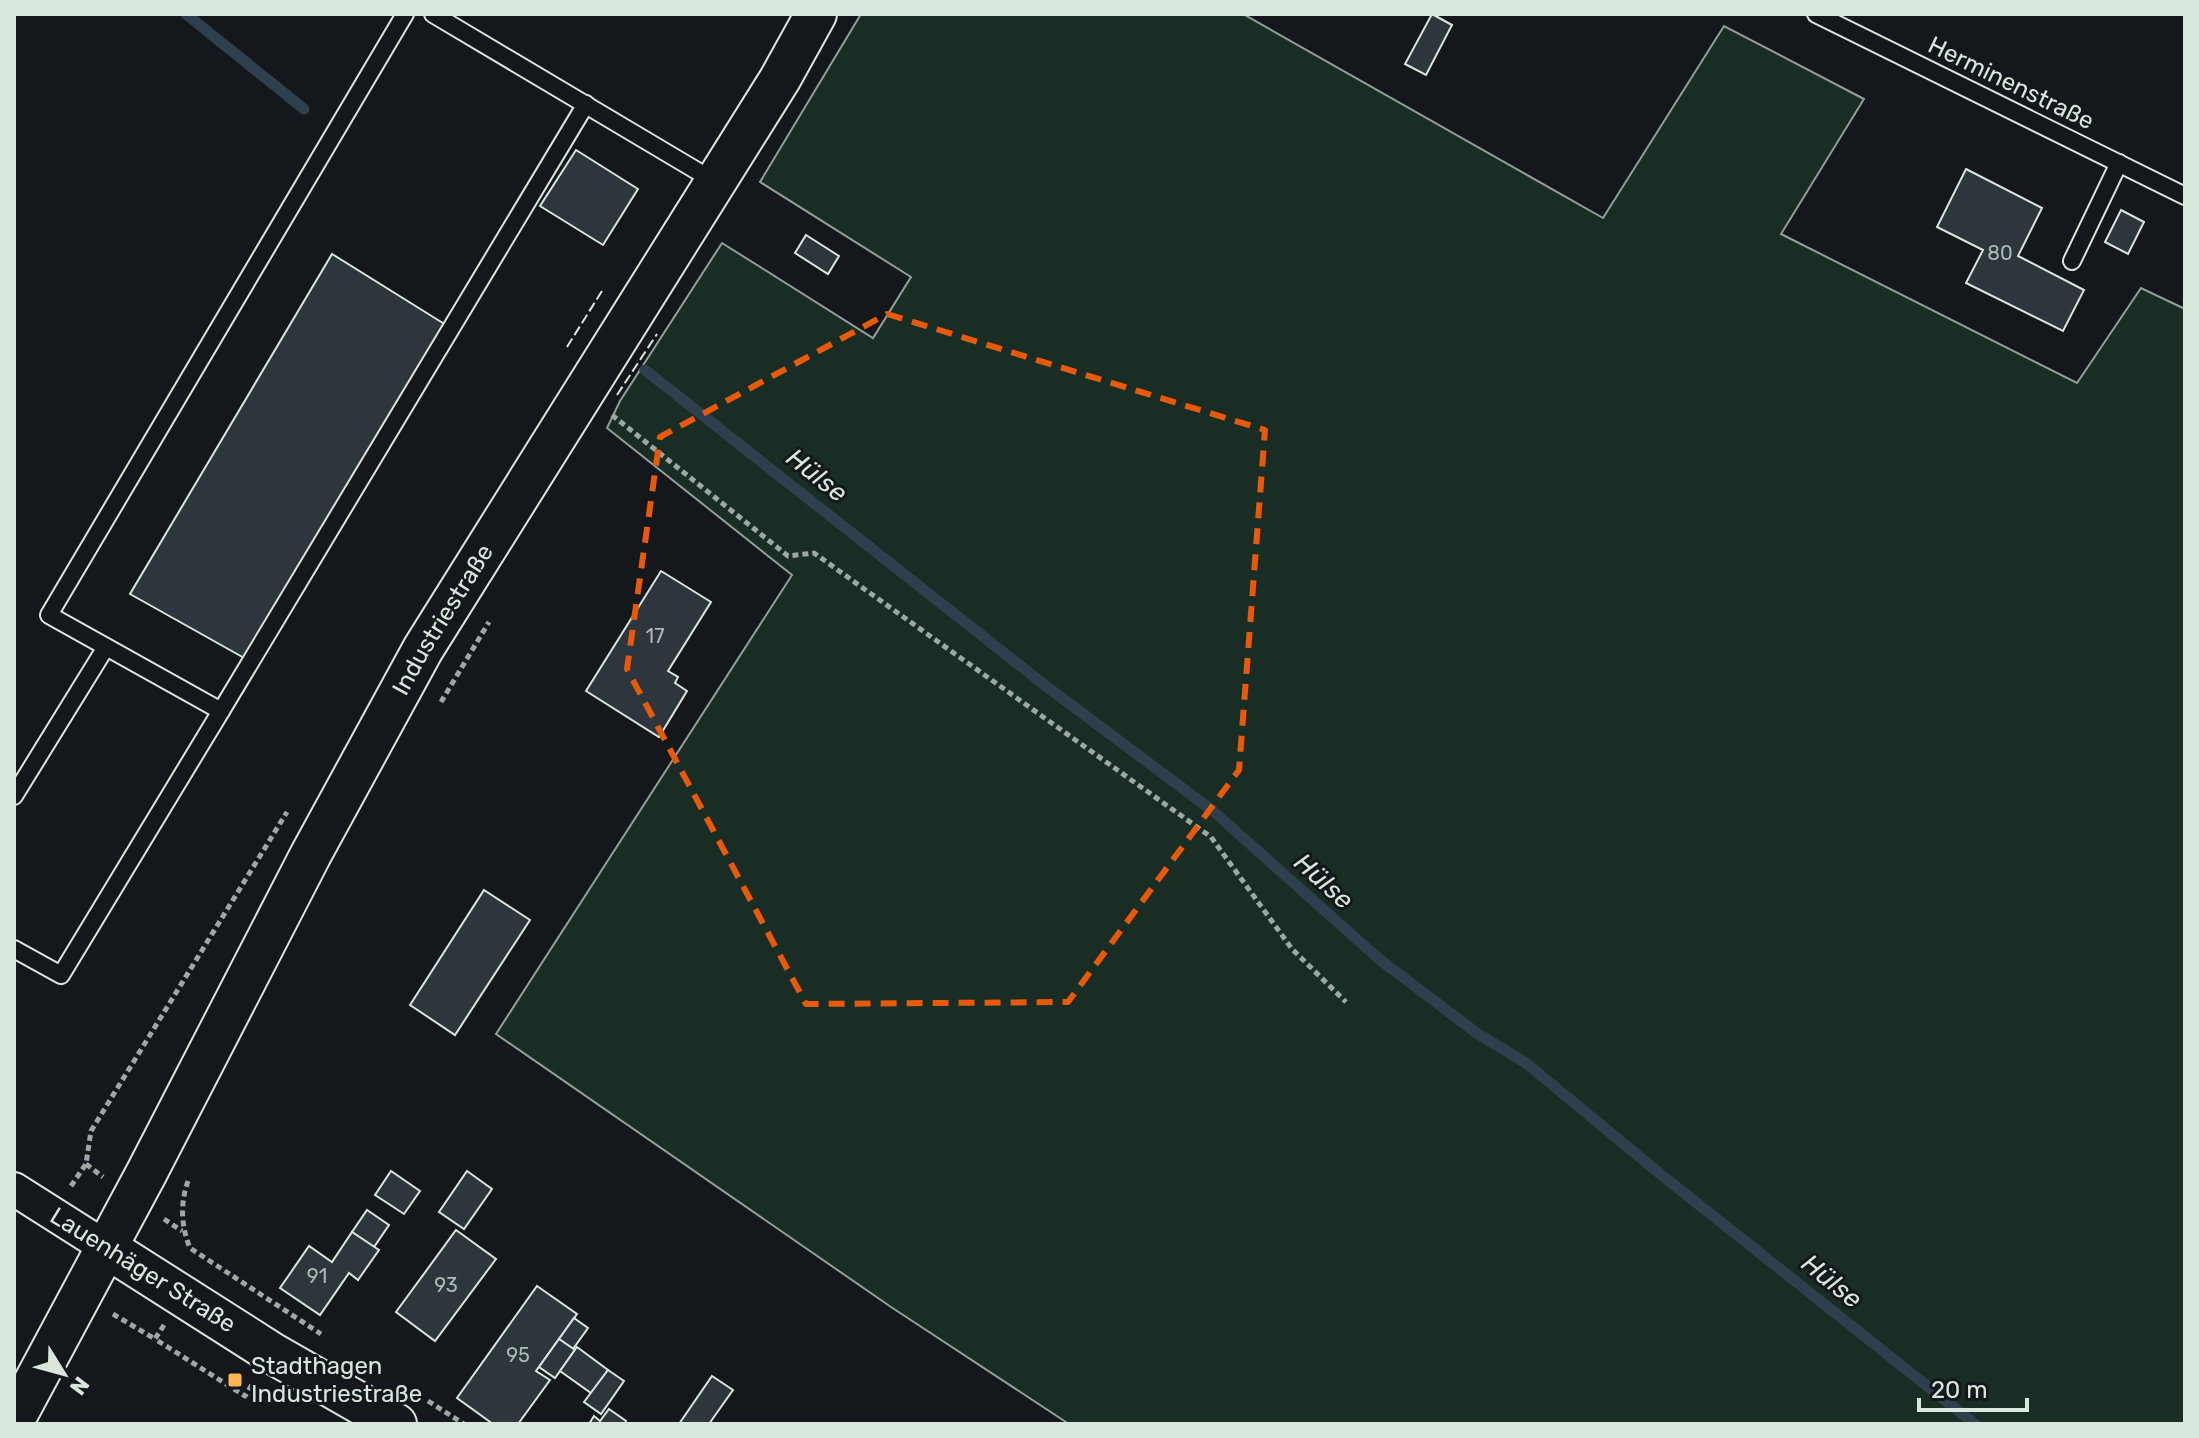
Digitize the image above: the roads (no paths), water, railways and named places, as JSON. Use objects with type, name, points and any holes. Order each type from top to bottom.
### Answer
[{"type":"street","name":"Industriestraße","points":[[14,1420],[107,1248],[311,854],[423,649],[780,79],[816,14]]},
{"type":"street","name":"Lauenhäger Straße","points":[[14,1189],[272,1353],[410,1412]]},
{"type":"lane","points":[[221,711],[49,615],[405,14]]},
{"type":"lane","points":[[433,14],[714,181]]},
{"type":"lane","name":"Herminenstraße","points":[[1816,14],[2185,196]]},
{"type":"lane","points":[[14,949],[61,975],[586,104]]},
{"type":"lane","points":[[2072,261],[2119,163]]},
{"type":"lane","points":[[14,796],[106,647]]},
{"type":"waterway","name":"Hülse","points":[[186,14],[304,109]]},
{"type":"waterway","name":"Hülse","points":[[645,370],[1046,686],[1213,811],[1379,959],[1478,1034],[1526,1063],[1975,1424]]},
{"type":"place","name":"Stadthagen Industriestraße","points":[[235,1380]]}]
